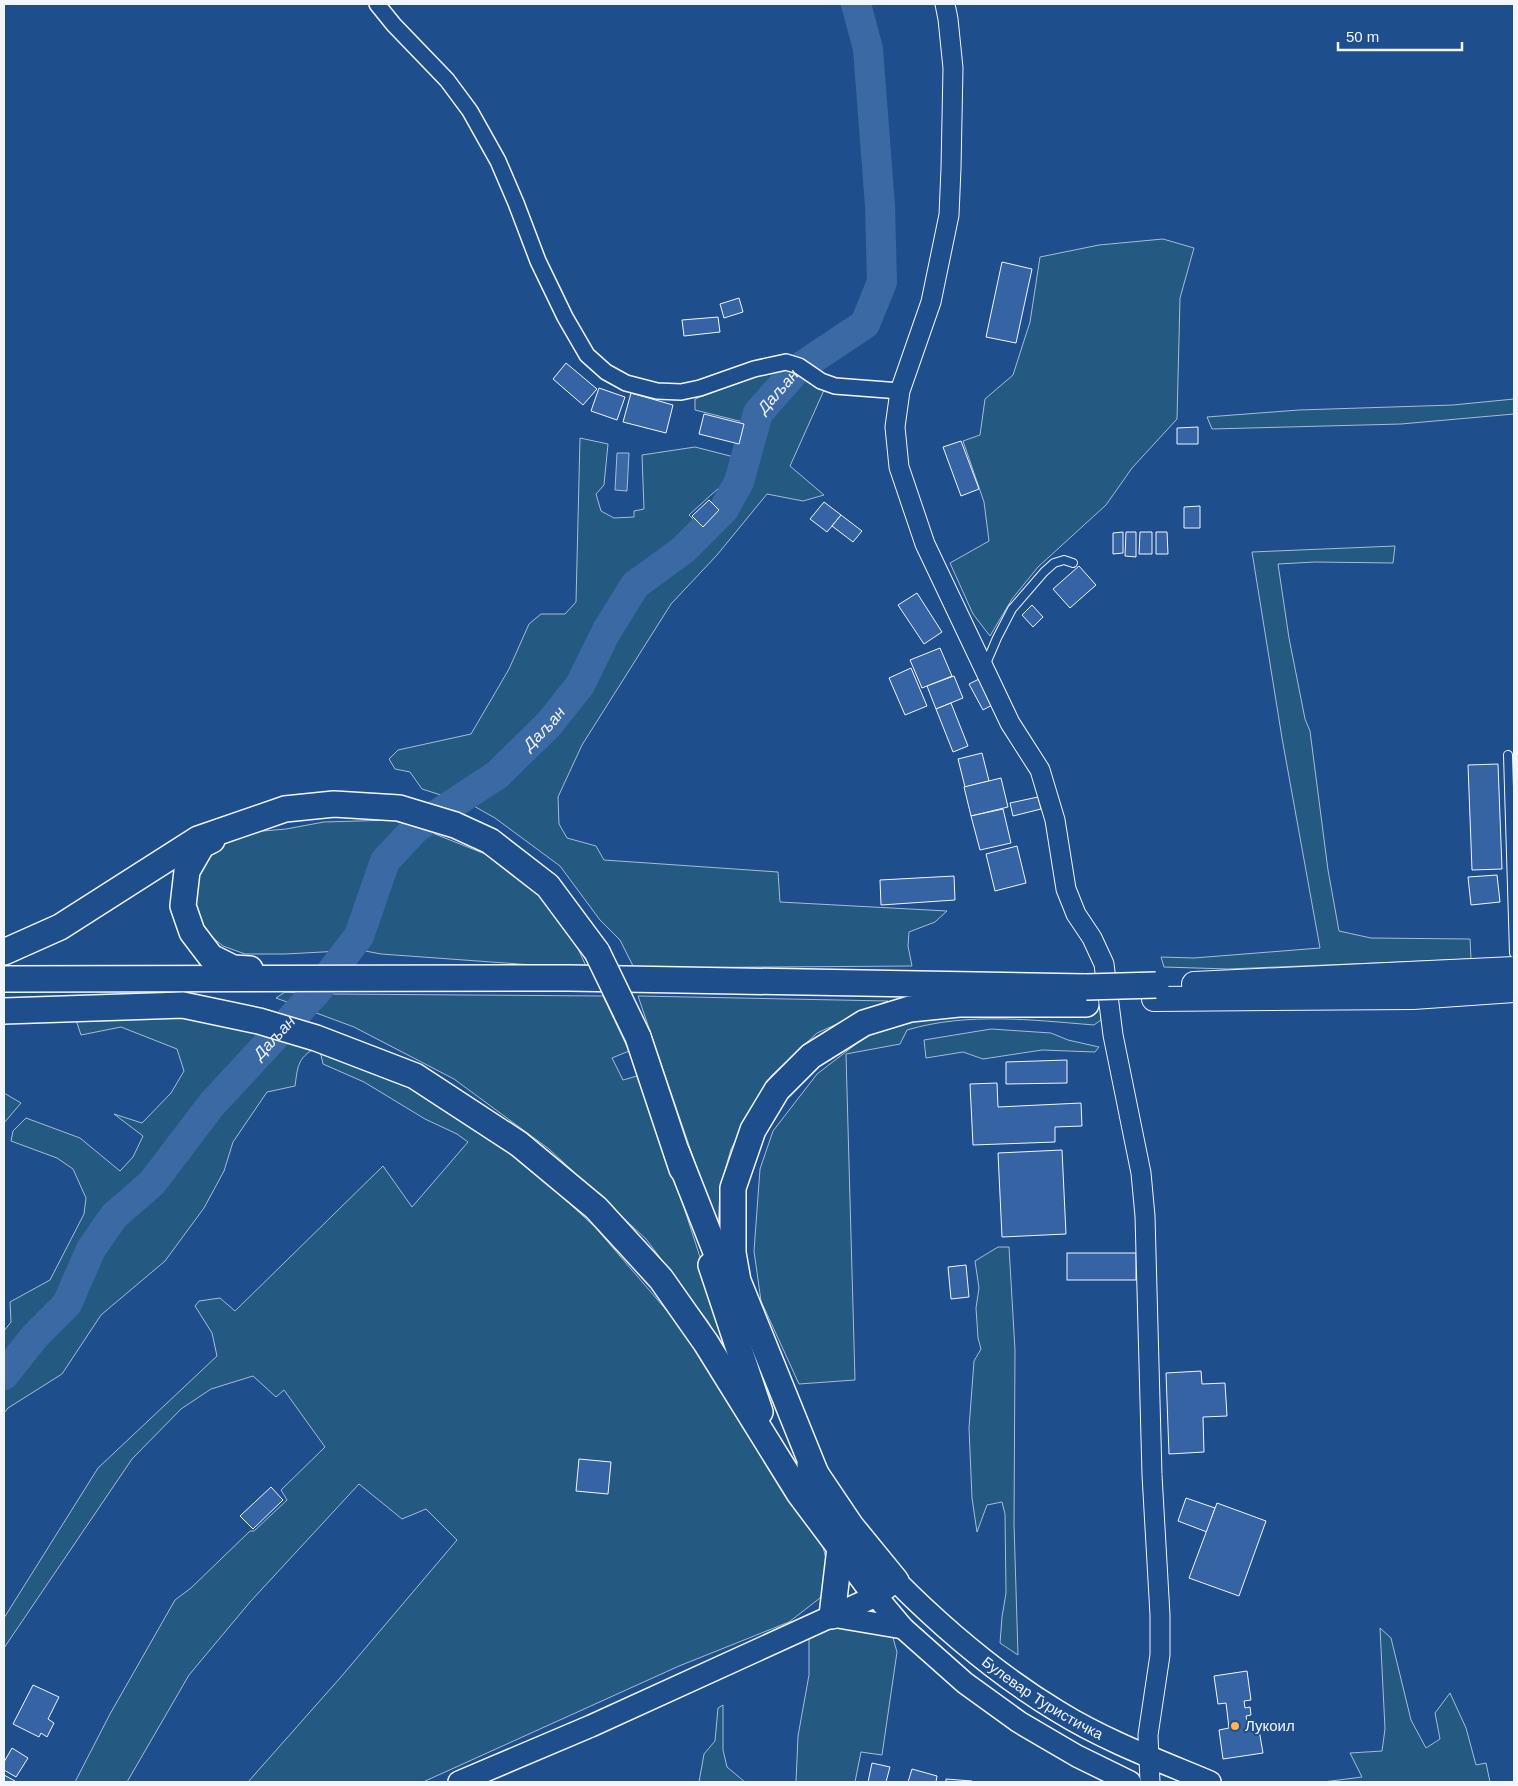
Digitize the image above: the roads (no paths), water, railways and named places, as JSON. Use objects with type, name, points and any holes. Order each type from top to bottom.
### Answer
[{"type":"highway","points":[[4,952],[60,927],[198,839],[285,809],[334,804],[399,808],[455,824],[490,841],[548,886],[598,952],[638,1038],[677,1152],[808,1486],[840,1548],[876,1596]]},
{"type":"highway","points":[[245,822],[202,846],[186,871],[183,906],[192,932],[211,957],[232,968],[292,980]]},
{"type":"highway","points":[[4,979],[292,980],[569,978],[1086,996]]},
{"type":"highway","points":[[366,979],[568,990],[1086,996]]},
{"type":"highway","points":[[4,996],[202,989],[292,980]]},
{"type":"highway","points":[[808,1486],[768,1357],[738,1281],[733,1253],[733,1188],[753,1130],[777,1090],[811,1056],[864,1023],[910,1009],[959,1004],[1155,992]]},
{"type":"highway","points":[[4,1011],[183,1005],[259,1021],[316,1038],[415,1076],[519,1144],[596,1208],[661,1279],[808,1486],[851,1526],[896,1581]]},
{"type":"highway","points":[[832,1616],[840,1548]]},
{"type":"main road","points":[[1155,992],[1514,969]]},
{"type":"main road","points":[[1155,992],[1413,997],[1514,990]]},
{"type":"main road","name":"Булевар Туристичка","points":[[896,1581],[930,1615],[972,1652],[1015,1684],[1060,1713],[1150,1757],[1210,1782]]},
{"type":"main road","points":[[459,1782],[591,1726],[876,1596],[896,1581]]},
{"type":"main road","name":"Булевар Туристичка","points":[[876,1596],[903,1628],[965,1683],[1019,1722],[1077,1756],[1130,1782]]},
{"type":"main road","points":[[832,1616],[903,1628]]},
{"type":"street","points":[[377,4],[447,80],[470,111],[498,161],[538,260],[565,317],[587,355],[606,372],[626,383],[656,391],[681,392],[700,388],[754,369],[786,362],[799,366],[821,381],[835,386],[900,390]]},
{"type":"street","points":[[945,4],[953,68],[949,215],[931,302],[900,390],[895,427],[899,468],[925,544],[1010,724],[1040,770],[1056,820],[1066,889],[1076,914],[1092,938],[1104,964],[1113,1035],[1141,1173],[1145,1216],[1151,1437],[1160,1616],[1160,1655],[1148,1735],[1150,1782]]},
{"type":"lane","points":[[984,668],[1012,609],[1054,563],[1064,560],[1073,563]]},
{"type":"lane","points":[[1508,755],[1514,953]]},
{"type":"waterway","name":"Даљан","points":[[4,1375],[35,1336],[67,1304],[91,1249],[114,1216],[152,1183],[212,1104],[315,993],[359,936],[385,861],[416,828],[497,775],[549,724],[580,685],[606,632],[635,585],[683,550],[724,509],[739,482],[758,413],[796,370],[865,324],[882,282],[880,206],[868,49],[856,4]]},
{"type":"place","name":"Лукоил","points":[[1235,1726]]}]
